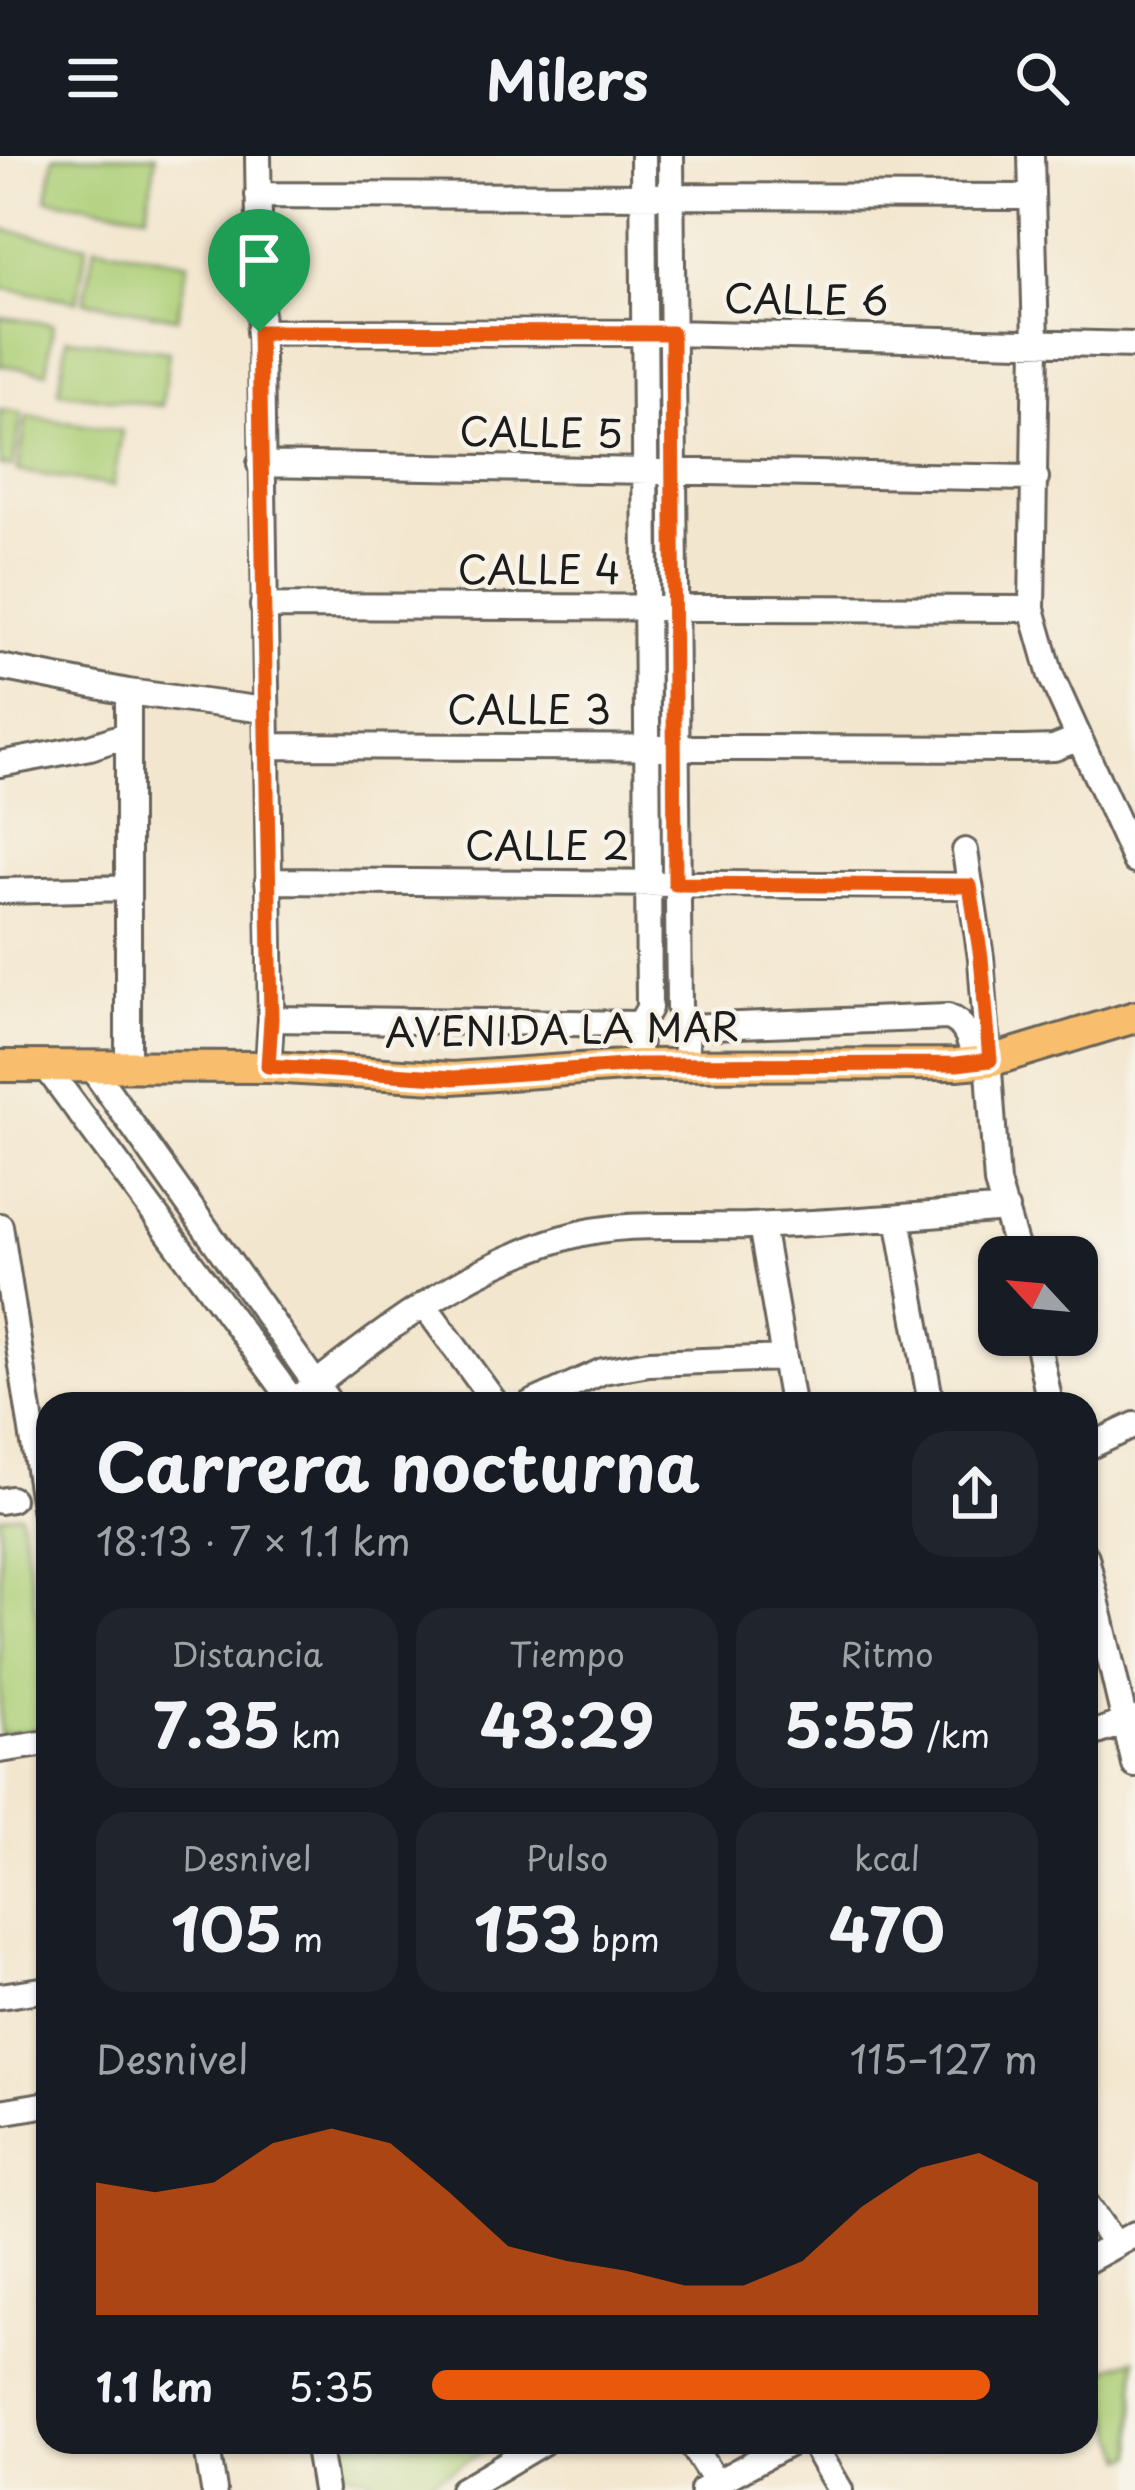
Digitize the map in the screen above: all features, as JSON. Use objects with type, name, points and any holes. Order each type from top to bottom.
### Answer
[{"type":"main road","name":"AVENIDA LA MAR","points":[[0,1066],[268,1066],[454,1078],[638,1065],[983,1061],[1135,1017]]},
{"type":"street","points":[[258,156],[268,1066]]},
{"type":"street","points":[[638,1065],[640,1024],[650,1008],[643,156]]},
{"type":"street","points":[[671,156],[675,884],[686,1065]]},
{"type":"street","points":[[1031,156],[1036,341],[1032,609],[1051,676],[1135,861]]},
{"type":"street","points":[[258,195],[1031,196]]},
{"type":"street","name":"CALLE 6","points":[[259,332],[672,333],[1135,345]]},
{"type":"street","name":"CALLE 5","points":[[260,464],[1036,478]]},
{"type":"street","name":"CALLE 4","points":[[263,606],[1032,609]]},
{"type":"street","points":[[0,667],[128,692],[265,710]]},
{"type":"street","points":[[128,692],[128,1067]]},
{"type":"street","points":[[0,764],[90,747],[126,735]]},
{"type":"street","name":"CALLE 3","points":[[266,746],[1022,749],[1054,748],[1078,737]]},
{"type":"street","points":[[964,851],[981,958],[983,1061],[997,1183],[1013,1236]]},
{"type":"street","name":"CALLE 2","points":[[268,880],[970,886]]},
{"type":"street","points":[[0,891],[128,888]]},
{"type":"street","points":[[686,1027],[948,1017],[960,1021],[983,1061]]},
{"type":"street","points":[[271,1019],[640,1024]]},
{"type":"street","points":[[46,1067],[286,1392]]},
{"type":"street","points":[[91,1067],[322,1392]]},
{"type":"street","points":[[325,1392],[425,1306],[487,1269],[567,1237],[595,1230],[761,1226],[1006,1209]]},
{"type":"street","points":[[898,1218],[929,1392]]},
{"type":"street","points":[[0,1226],[36,1456]]},
{"type":"street","points":[[761,1226],[790,1392]]},
{"type":"street","points":[[425,1306],[487,1392]]},
{"type":"street","points":[[1040,1356],[1048,1392]]},
{"type":"street","points":[[557,1392],[604,1371],[649,1364],[784,1358]]},
{"type":"street","points":[[1098,1442],[1135,1424]]},
{"type":"street","points":[[1098,1601],[1131,1721],[1135,1765]]},
{"type":"street","points":[[1098,1732],[1131,1721]]},
{"type":"street","points":[[0,1750],[36,1745]]},
{"type":"street","points":[[0,1996],[36,1991]]},
{"type":"street","points":[[0,2112],[36,2106]]},
{"type":"street","points":[[1098,2215],[1125,2239],[1098,2254]]},
{"type":"street","points":[[208,2454],[214,2490]]},
{"type":"street","points":[[319,2454],[326,2490]]},
{"type":"street","points":[[462,2490],[518,2454]]},
{"type":"street","points":[[695,2454],[709,2486],[769,2454]]},
{"type":"street","points":[[819,2454],[840,2490]]},
{"type":"green space","points":[[54,156],[156,156],[147,214],[47,199]]},
{"type":"green space","points":[[0,229],[87,245],[77,301],[0,288]]},
{"type":"green space","points":[[95,246],[188,263],[177,318],[84,301]]},
{"type":"green space","points":[[0,317],[53,324],[47,372],[0,365]]},
{"type":"green space","points":[[67,338],[169,351],[162,406],[59,392]]},
{"type":"green space","points":[[0,410],[22,413],[13,467],[0,465]]},
{"type":"green space","points":[[27,416],[122,431],[113,486],[18,471]]},
{"type":"green space","points":[[20,1513],[36,1610],[36,1729],[0,1734],[0,1516]]},
{"type":"green space","points":[[1135,2359],[1135,2455],[1126,2458],[1098,2372]]},
{"type":"green space","points":[[334,2454],[479,2454],[413,2490],[385,2490],[367,2477],[336,2469]]},
{"type":"route","points":[[259,332],[672,333],[675,884],[970,886],[990,1060],[638,1065],[454,1078],[268,1066],[259,332]]}]
